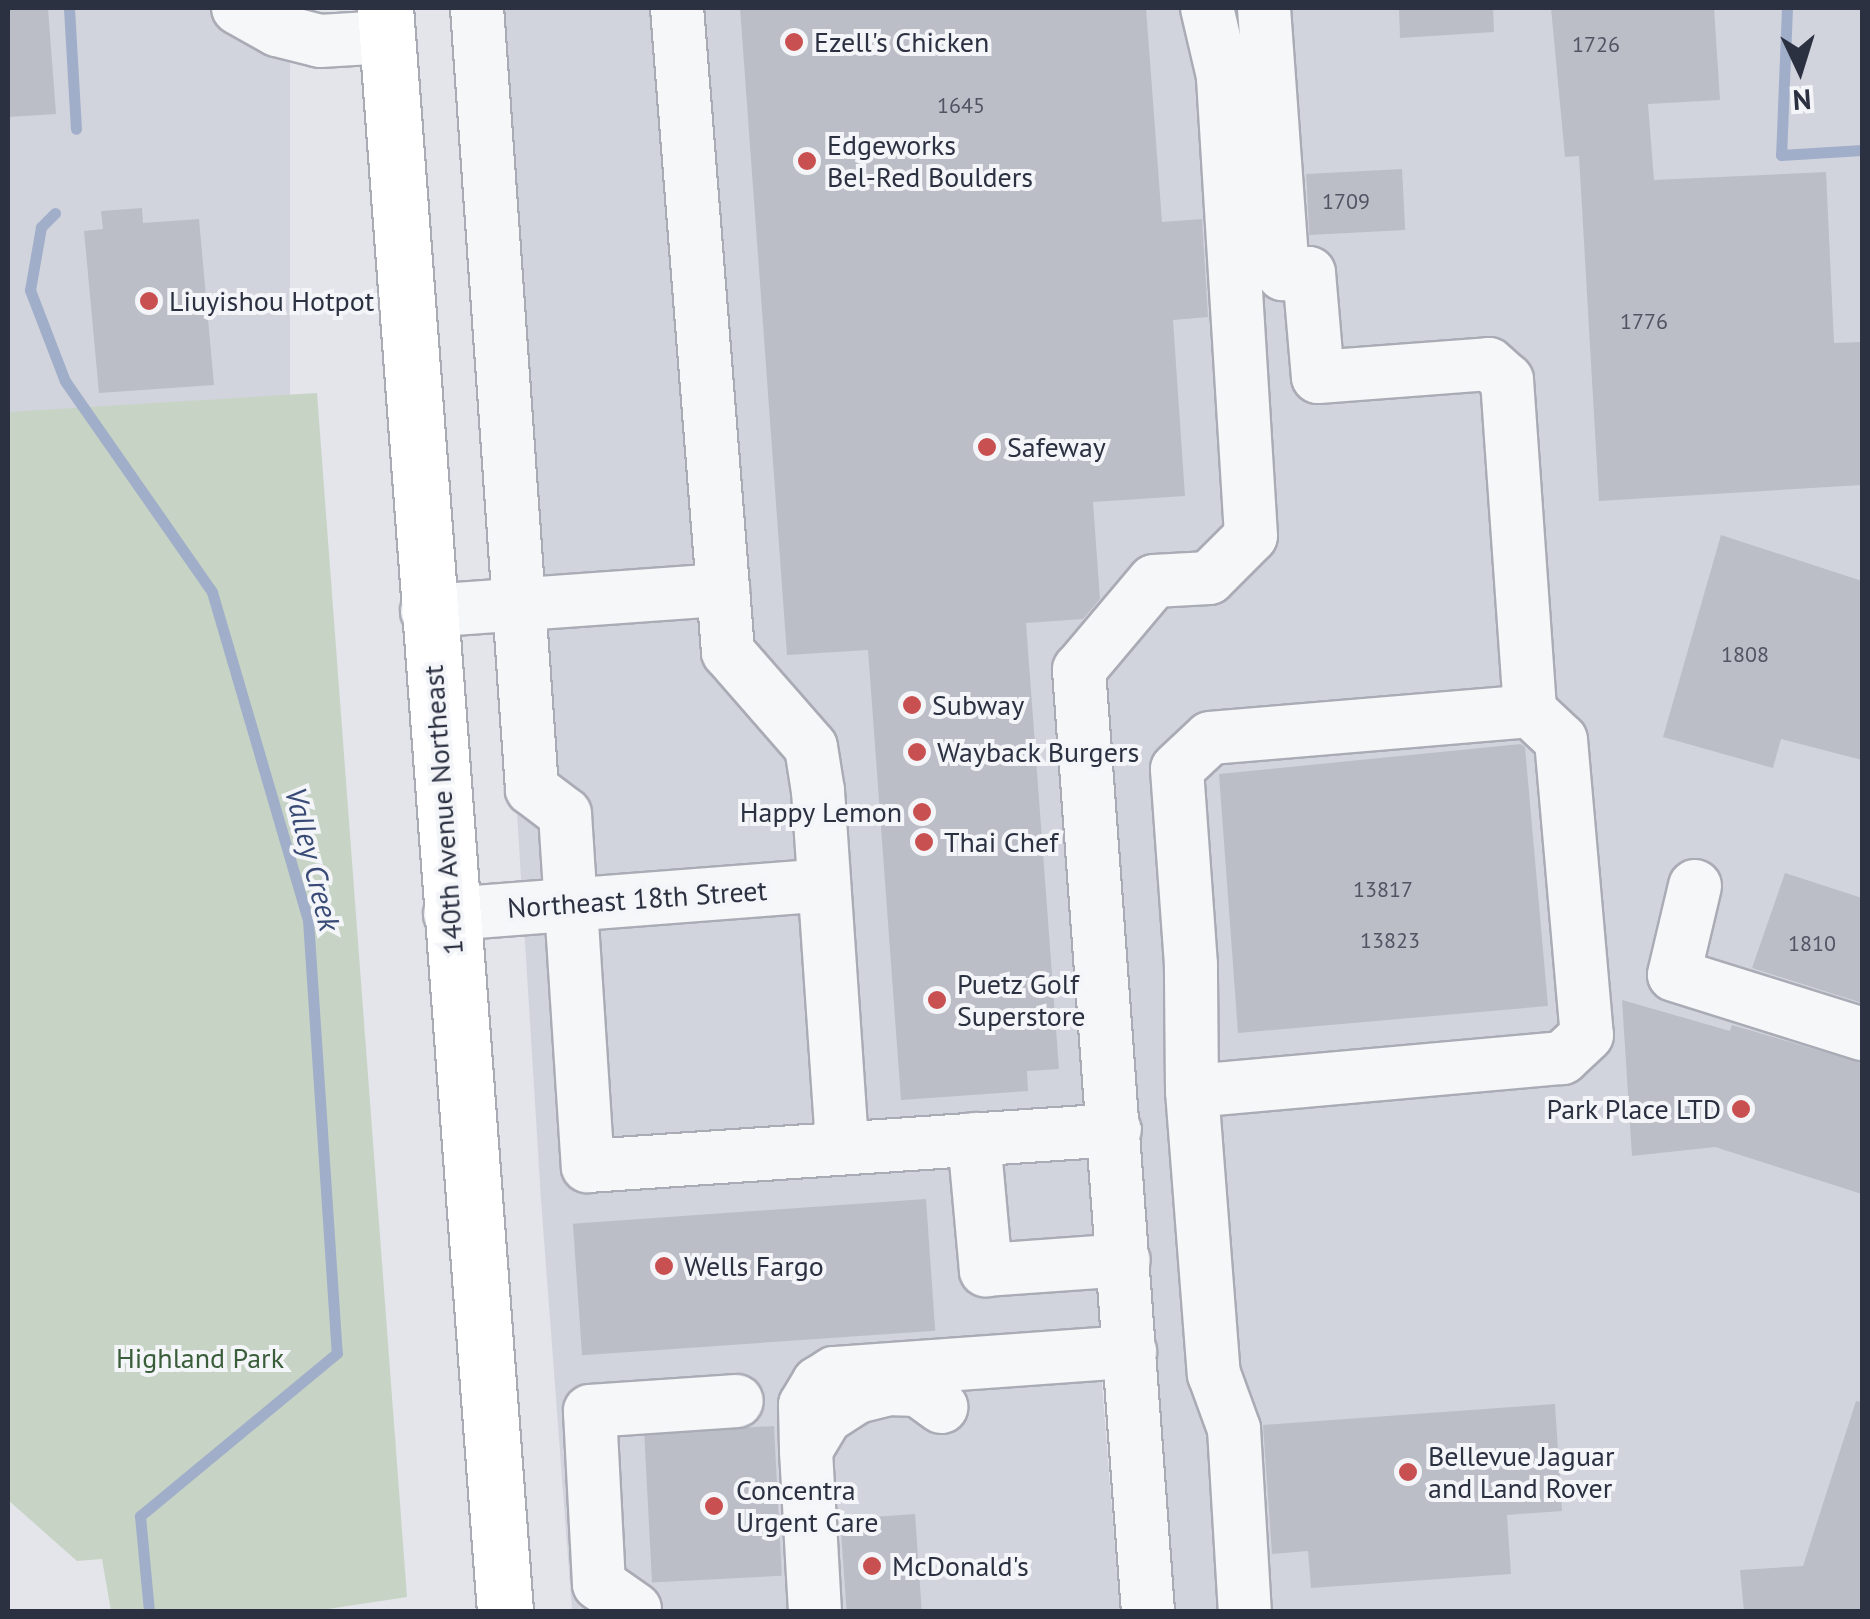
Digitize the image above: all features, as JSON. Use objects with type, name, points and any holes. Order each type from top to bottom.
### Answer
[{"type":"main road","name":"140th Avenue Northeast","points":[[386,22],[505,1612]]},
{"type":"lane","points":[[238,8],[276,30],[320,41],[386,22]]},
{"type":"lane","points":[[477,8],[532,789],[565,814],[588,1166],[1115,1130]]},
{"type":"lane","points":[[677,8],[728,652],[811,747],[842,1147]]},
{"type":"lane","points":[[1148,1612],[1079,670],[1154,581],[1209,578],[1250,536],[1223,76],[1207,8]]},
{"type":"lane","points":[[1192,1091],[1562,1058],[1587,1036],[1561,740],[1530,711],[1506,380],[1490,364],[1318,378],[1310,273],[1282,274],[1264,8]]},
{"type":"lane","points":[[428,610],[723,590]]},
{"type":"lane","points":[[1245,1612],[1234,1429],[1214,1374],[1192,1091],[1191,965],[1177,769],[1210,738],[1530,711]]},
{"type":"lane","name":"Northeast 18th Street","points":[[450,914],[824,885]]},
{"type":"lane","points":[[1695,886],[1674,975],[1862,1034]]},
{"type":"lane","points":[[974,1139],[986,1270],[1124,1260]]},
{"type":"lane","points":[[815,1612],[806,1450],[826,1418],[857,1397],[888,1390],[918,1389],[1130,1352]]},
{"type":"lane","points":[[635,1609],[599,1584],[590,1412],[737,1401]]},
{"type":"shaded area","points":[[8,8],[290,8],[290,412],[8,412]]},
{"type":"shaded area","points":[[467,8],[1862,8],[1862,1611],[1174,1611],[1154,1333],[1098,1334],[1120,1611],[572,1611],[541,1200]]},
{"type":"green space","name":"Highland Park","points":[[317,393],[407,1597],[315,1611],[111,1611],[102,1559],[77,1561],[8,1500],[8,412]]},
{"type":"building","points":[[8,8],[48,8],[56,114],[8,117]]},
{"type":"building","points":[[740,8],[1146,8],[1162,222],[1202,219],[1208,317],[1173,320],[1185,496],[1093,502],[1100,599],[1083,619],[1026,623],[1059,1069],[1027,1071],[1028,1091],[901,1100],[868,650],[787,655]]},
{"type":"building","points":[[1399,8],[1493,8],[1494,32],[1400,38]]},
{"type":"building","points":[[1551,8],[1714,8],[1720,100],[1648,104],[1654,180],[1826,172],[1834,343],[1862,342],[1862,485],[1599,501],[1579,156],[1565,157]]},
{"type":"building","points":[[1402,169],[1405,230],[1309,235],[1306,174]]},
{"type":"building","points":[[142,208],[143,223],[199,219],[214,385],[99,393],[84,231],[103,229],[101,211]]},
{"type":"building","points":[[1721,535],[1862,581],[1862,760],[1781,739],[1773,768],[1663,737]]},
{"type":"building","points":[[1521,744],[1525,747],[1548,1006],[1238,1033],[1219,774]]},
{"type":"building","points":[[1785,873],[1862,898],[1862,1003],[1752,968]]},
{"type":"building","name":"Park Place LTD","points":[[1622,1000],[1730,1031],[1732,1025],[1862,1063],[1862,1194],[1715,1147],[1632,1156]]},
{"type":"building","points":[[926,1199],[935,1331],[582,1355],[573,1224]]},
{"type":"building","points":[[1856,1401],[1862,1402],[1862,1612],[1744,1612],[1740,1570],[1803,1566]]},
{"type":"building","points":[[1555,1404],[1562,1511],[1507,1515],[1511,1574],[1311,1588],[1308,1551],[1272,1554],[1263,1425]]},
{"type":"building","name":"Concentra Urgent Care","points":[[774,1426],[782,1576],[652,1583],[644,1433]]},
{"type":"building","name":"McDonald's","points":[[915,1514],[922,1612],[847,1612],[840,1519]]},
{"type":"waterway","name":"Valley Creek","points":[[69,8],[76,129]]},
{"type":"waterway","points":[[1787,8],[1781,155],[1862,150]]},
{"type":"waterway","name":"Valley Creek","points":[[55,213],[41,227],[30,290],[65,381],[212,592],[308,920],[337,1353],[140,1516],[149,1612]]},
{"type":"place","name":"Ezell's Chicken","points":[[794,42]]},
{"type":"place","name":"Edgeworks Bel-Red Boulders","points":[[807,161]]},
{"type":"place","name":"Liuyishou Hotpot","points":[[149,301]]},
{"type":"place","name":"Safeway","points":[[987,447]]},
{"type":"place","name":"Subway","points":[[912,705]]},
{"type":"place","name":"Wayback Burgers","points":[[917,752]]},
{"type":"place","name":"Happy Lemon","points":[[922,812]]},
{"type":"place","name":"Thai Chef","points":[[924,842]]},
{"type":"place","name":"Puetz Golf Superstore","points":[[937,1000]]},
{"type":"place","name":"Park Place LTD","points":[[1741,1109]]},
{"type":"place","name":"Wells Fargo","points":[[664,1266]]},
{"type":"place","name":"Bellevue Jaguar and Land Rover","points":[[1408,1472]]},
{"type":"place","name":"Concentra Urgent Care","points":[[714,1506]]},
{"type":"place","name":"McDonald's","points":[[872,1566]]}]
